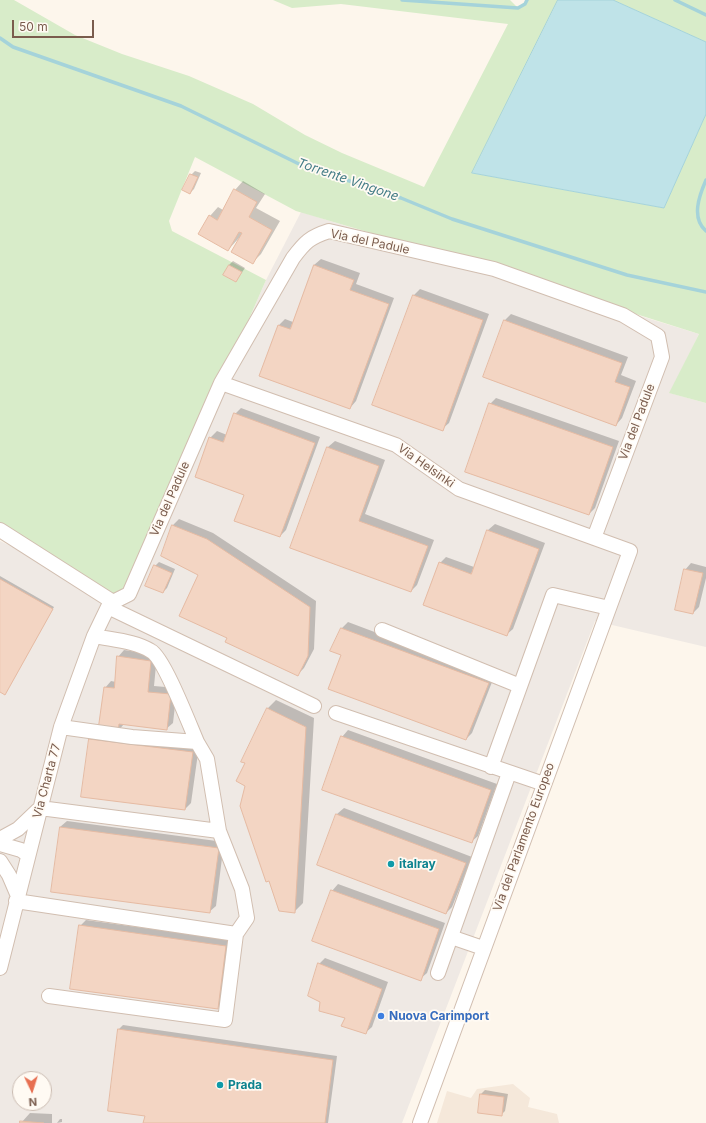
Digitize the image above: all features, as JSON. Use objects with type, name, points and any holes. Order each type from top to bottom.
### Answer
[{"type":"street","name":"Via del Padule","points":[[110,604],[129,594],[221,383],[293,258],[304,243],[314,236],[329,231],[494,269],[623,316],[658,336],[662,357],[594,538]]},
{"type":"street","name":"Via Helsinki","points":[[221,383],[396,445],[459,489],[630,551]]},
{"type":"street","points":[[0,530],[110,604],[314,706]]},
{"type":"street","name":"Via del Parlamento Europeo","points":[[420,1123],[630,551]]},
{"type":"street","points":[[491,767],[553,595],[609,608]]},
{"type":"street","name":"Via Charta 77","points":[[0,968],[61,727],[94,636],[110,604]]},
{"type":"street","points":[[382,630],[520,686]]},
{"type":"street","points":[[49,996],[225,1020],[236,934],[247,918],[242,889],[219,831],[207,759],[197,742],[164,670],[153,651],[136,645],[94,636]]},
{"type":"street","points":[[336,713],[544,784]]},
{"type":"street","points":[[61,727],[132,737],[197,742]]},
{"type":"street","points":[[438,973],[509,773]]},
{"type":"street","points":[[0,839],[23,826],[40,808],[219,831]]},
{"type":"street","points":[[0,844],[21,850],[28,855],[24,859],[17,861],[0,856]]},
{"type":"street","points":[[0,861],[9,875],[17,898],[236,934]]},
{"type":"street","points":[[451,937],[483,948]]},
{"type":"shaded area","points":[[301,212],[699,334],[670,393],[706,403],[706,647],[595,621],[402,1123],[0,1123],[0,541],[70,574],[129,594],[266,280]]},
{"type":"shaded area","points":[[513,1084],[530,1098],[528,1107],[557,1114],[559,1123],[437,1123],[447,1091],[471,1098],[477,1089]]},
{"type":"green space","points":[[0,0],[14,0],[75,35],[122,54],[189,76],[253,104],[305,135],[342,153],[424,187],[508,24],[341,4],[292,8],[273,0],[510,0],[518,8],[525,4],[527,0],[558,0],[472,173],[664,208],[706,114],[706,403],[669,393],[699,334],[494,269],[296,211],[195,157],[169,221],[172,231],[266,280],[129,594],[113,602],[0,530]]},
{"type":"green space","points":[[613,0],[706,0],[706,42]]},
{"type":"water","points":[[558,0],[613,0],[706,42],[706,114],[664,208],[472,173]]},
{"type":"building","points":[[190,174],[198,177],[190,194],[182,190]]},
{"type":"building","points":[[234,189],[257,202],[249,217],[272,230],[253,264],[231,252],[242,233],[239,232],[228,251],[198,234],[209,215],[217,220]]},
{"type":"building","points":[[229,265],[242,272],[236,282],[223,275]]},
{"type":"building","points":[[314,265],[354,280],[350,290],[389,304],[350,409],[259,376],[278,325],[290,329]]},
{"type":"building","points":[[413,295],[483,320],[443,431],[372,405]]},
{"type":"building","points":[[504,320],[622,363],[615,382],[630,387],[616,426],[483,377]]},
{"type":"building","points":[[489,403],[613,447],[589,515],[465,472]]},
{"type":"building","points":[[234,413],[315,443],[280,537],[234,521],[244,495],[195,477],[209,437],[223,442]]},
{"type":"building","points":[[327,447],[379,466],[359,521],[428,546],[411,592],[290,548]]},
{"type":"building","points":[[172,525],[207,539],[310,607],[308,656],[298,676],[225,642],[227,638],[179,616],[198,575],[161,556]]},
{"type":"building","points":[[487,530],[539,549],[507,636],[423,605],[439,562],[471,574]]},
{"type":"building","points":[[154,565],[172,573],[163,593],[145,586]]},
{"type":"building","points":[[684,569],[703,573],[693,614],[675,610]]},
{"type":"building","points":[[0,579],[53,609],[5,695],[0,692]]},
{"type":"building","points":[[341,628],[489,683],[466,740],[328,689],[341,655],[330,651]]},
{"type":"building","points":[[117,656],[151,661],[148,692],[171,694],[167,730],[119,724],[118,733],[98,730],[104,687],[114,688]]},
{"type":"building","points":[[267,708],[306,727],[295,913],[279,911],[269,881],[266,882],[240,806],[245,786],[236,781],[245,763],[241,762]]},
{"type":"building","points":[[341,736],[491,790],[472,843],[322,790]]},
{"type":"building","points":[[89,739],[193,752],[185,810],[81,797]]},
{"type":"building","name":"italray","points":[[336,814],[466,863],[446,914],[317,865]]},
{"type":"building","points":[[60,827],[219,848],[210,913],[51,892]]},
{"type":"building","points":[[331,890],[439,929],[421,981],[312,941]]},
{"type":"building","points":[[79,925],[226,946],[218,1009],[70,989]]},
{"type":"building","points":[[318,963],[382,989],[366,1034],[341,1026],[345,1018],[319,1011],[320,1002],[308,996]]},
{"type":"building","name":"Prada","points":[[118,1029],[333,1060],[325,1123],[143,1123],[145,1116],[108,1111]]},
{"type":"building","points":[[480,1094],[504,1097],[502,1116],[478,1113]]},
{"type":"building","points":[[20,1121],[44,1123],[20,1123]]},
{"type":"waterway","points":[[402,0],[518,8],[525,4],[527,0]]},
{"type":"waterway","points":[[675,0],[706,15]]},
{"type":"waterway","name":"Torrente Vingone","points":[[0,38],[13,47],[181,106],[301,165],[401,198],[452,219],[627,275],[706,292]]},
{"type":"waterway","points":[[706,180],[698,207],[699,220],[701,226],[706,231]]},
{"type":"place","name":"italray","points":[[391,864]]},
{"type":"place","name":"Nuova Carimport","points":[[381,1016]]},
{"type":"place","name":"Prada","points":[[220,1085]]}]
